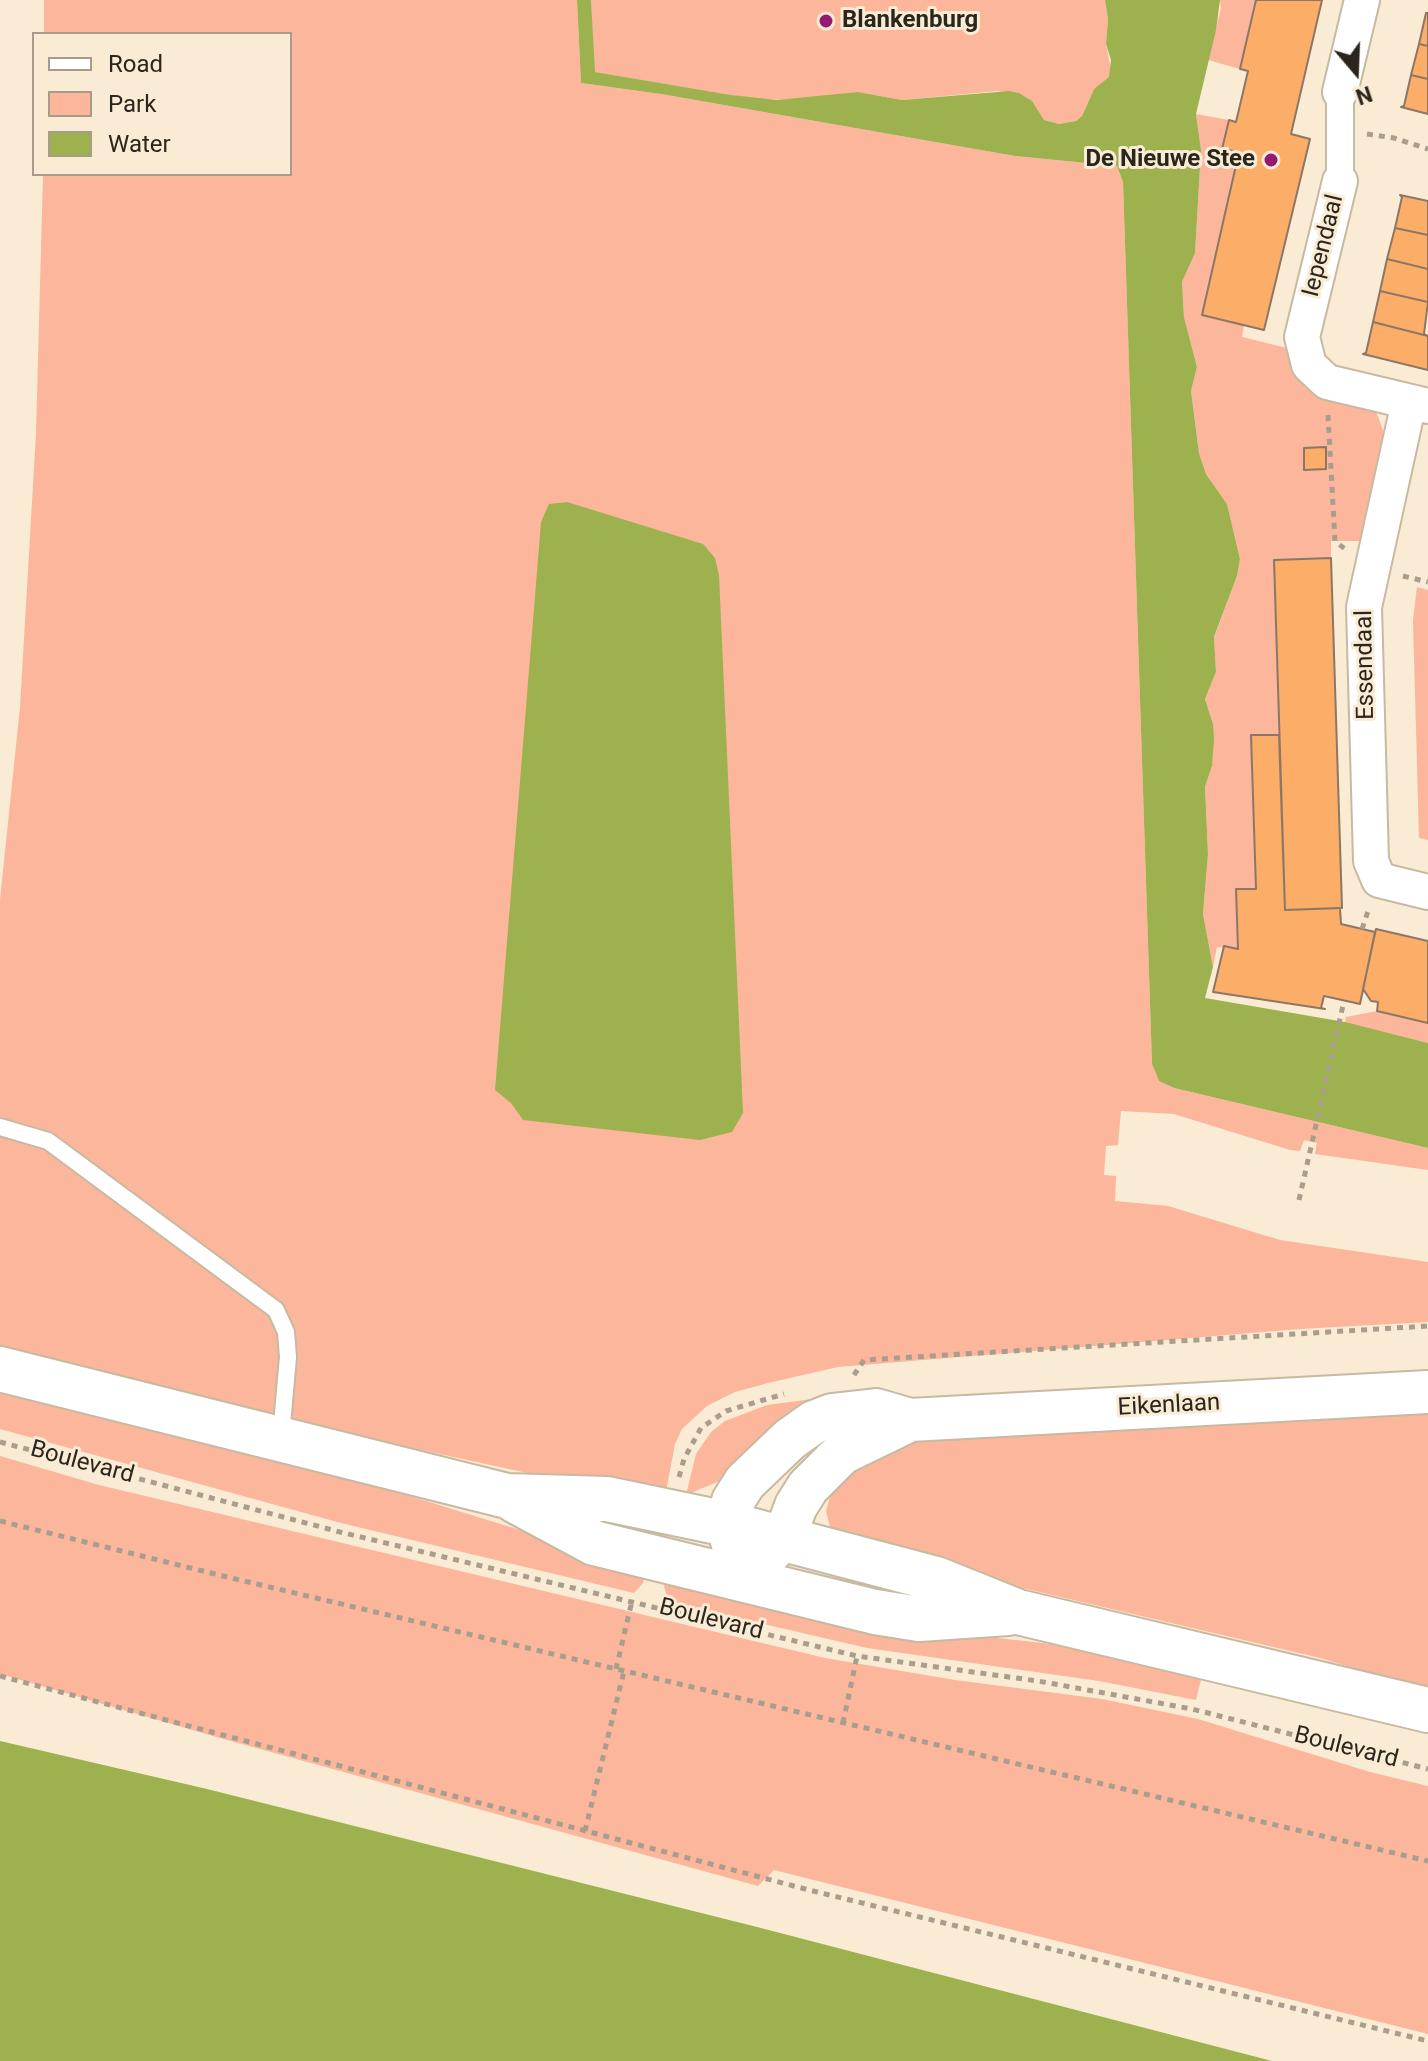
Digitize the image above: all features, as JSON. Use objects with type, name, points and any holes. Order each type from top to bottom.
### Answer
[{"type":"main road","name":"Boulevard","points":[[0,1369],[507,1496],[607,1499],[727,1524],[936,1579],[1018,1612],[1428,1710]]},
{"type":"main road","name":"Boulevard","points":[[507,1496],[594,1543],[875,1612],[919,1619],[1018,1612]]},
{"type":"street","name":"Iependaal","points":[[1362,0],[1340,92],[1340,181],[1302,337],[1309,365],[1327,382],[1418,404]]},
{"type":"street","name":"Essendaal","points":[[1418,404],[1364,607],[1371,861],[1379,880],[1428,892]]},
{"type":"street","name":"Eikenlaan","points":[[727,1524],[733,1501],[745,1482],[790,1439],[814,1422],[832,1415],[876,1410],[910,1420],[1428,1392]]},
{"type":"street","name":"Eikenlaan","points":[[743,1579],[784,1538],[796,1506],[808,1487],[842,1453],[910,1420]]},
{"type":"street","points":[[727,1524],[743,1579]]},
{"type":"lane","points":[[0,1127],[48,1141],[276,1310],[286,1332],[288,1357],[281,1438]]},
{"type":"path","points":[[1340,129],[1394,138],[1428,149]]},
{"type":"path","points":[[1299,1200],[1344,1001]]},
{"type":"path","points":[[850,1380],[864,1360],[1428,1326]]},
{"type":"path","name":"Boulevard","points":[[0,1442],[340,1532],[857,1656],[1038,1681],[1192,1709],[1428,1769]]},
{"type":"path","points":[[0,1521],[1428,1861]]},
{"type":"path","points":[[616,1669],[632,1601]]},
{"type":"path","points":[[843,1723],[857,1656]]},
{"type":"path","points":[[585,1831],[624,1671]]},
{"type":"path","points":[[0,1676],[809,1890],[1428,2041]]},
{"type":"green space","points":[[44,0],[577,0],[581,83],[661,94],[1015,156],[1117,166],[1123,182],[1152,1064],[1159,1081],[1174,1088],[1428,1148],[1428,1170],[1315,1154],[1317,1143],[1304,1140],[1300,1151],[1290,1150],[1174,1114],[1121,1111],[1118,1145],[1106,1146],[1104,1175],[1116,1176],[1115,1201],[1168,1206],[1280,1240],[1428,1262],[1428,1322],[1300,1329],[838,1367],[768,1383],[735,1392],[707,1406],[682,1429],[675,1444],[665,1497],[555,1479],[338,1432],[0,1346],[0,900],[20,707],[36,434],[43,176],[292,176],[292,32],[44,32]]},
{"type":"green space","points":[[591,0],[1105,0],[1108,20],[1106,44],[1111,69],[1109,78],[1094,89],[1082,116],[1076,121],[1059,124],[1044,120],[1026,97],[998,91],[902,100],[858,92],[794,100],[754,99],[594,72]]},
{"type":"green space","points":[[1220,0],[1256,0],[1240,69],[1208,60],[1221,8]]},
{"type":"green space","points":[[1196,114],[1229,120],[1222,148],[1239,152],[1202,315],[1244,325],[1242,337],[1287,348],[1299,381],[1316,397],[1366,407],[1377,414],[1384,433],[1360,541],[1331,541],[1331,558],[1274,560],[1279,735],[1251,735],[1256,889],[1236,890],[1238,949],[1217,947],[1213,967],[1203,914],[1208,854],[1205,787],[1212,766],[1213,724],[1205,699],[1216,672],[1214,638],[1237,576],[1240,559],[1227,504],[1206,474],[1199,453],[1191,391],[1197,367],[1184,317],[1182,282],[1195,252],[1201,150]]},
{"type":"green space","points":[[1417,587],[1428,590],[1428,840],[1419,838],[1413,620]]},
{"type":"green space","points":[[1377,1011],[1428,1023],[1428,1043],[1345,1023],[1346,1017]]},
{"type":"green space","points":[[0,1386],[358,1480],[646,1569],[643,1583],[634,1593],[341,1523],[0,1429]]},
{"type":"green space","points":[[820,1398],[787,1420],[722,1480],[686,1495],[696,1454],[711,1432],[725,1421],[767,1405]]},
{"type":"green space","points":[[1428,1408],[1428,1690],[1320,1658],[852,1548],[831,1531],[826,1511],[832,1490],[861,1462],[907,1442]]},
{"type":"green space","points":[[0,1456],[99,1485],[825,1658],[955,1680],[1102,1699],[1198,1719],[1370,1772],[1428,1786],[1428,2034],[774,1870],[758,1886],[0,1674]]},
{"type":"green space","points":[[668,1575],[960,1634],[1098,1649],[1203,1671],[1196,1700],[1099,1681],[867,1648],[669,1602],[664,1587]]},
{"type":"water","points":[[577,0],[591,0],[595,72],[777,100],[858,92],[902,100],[1009,91],[1032,101],[1044,120],[1059,124],[1076,121],[1082,116],[1094,89],[1109,77],[1111,60],[1106,44],[1108,20],[1105,0],[1220,0],[1196,114],[1201,150],[1195,253],[1182,282],[1184,317],[1197,367],[1191,391],[1199,453],[1206,474],[1227,504],[1240,559],[1237,576],[1214,637],[1216,672],[1205,699],[1214,739],[1212,766],[1205,787],[1208,854],[1203,914],[1213,967],[1205,998],[1345,1022],[1428,1043],[1428,1148],[1174,1088],[1159,1081],[1152,1064],[1123,182],[1117,166],[1015,156],[661,94],[581,83]]},
{"type":"water","points":[[567,502],[703,544],[715,558],[719,575],[743,1113],[732,1132],[700,1140],[523,1120],[511,1103],[495,1090],[541,522],[549,504]]},
{"type":"water","points":[[0,1741],[207,1789],[761,1928],[1272,2061],[0,2061]]},
{"type":"building","name":"De Nieuwe Stee","points":[[1256,0],[1322,0],[1291,134],[1310,139],[1264,330],[1202,315],[1239,152],[1222,149],[1229,120],[1236,122],[1248,71],[1240,69]]},
{"type":"building","points":[[1428,13],[1428,46],[1419,44]]},
{"type":"building","points":[[1419,44],[1428,46],[1428,79],[1411,75]]},
{"type":"building","points":[[1411,75],[1428,79],[1428,114],[1401,107],[1404,106]]},
{"type":"building","points":[[1400,195],[1428,201],[1428,235],[1395,228]]},
{"type":"building","points":[[1395,228],[1428,235],[1428,269],[1387,259]]},
{"type":"building","points":[[1387,259],[1428,269],[1428,302],[1380,291]]},
{"type":"building","points":[[1380,291],[1428,302],[1424,334],[1428,336],[1373,322]]},
{"type":"building","points":[[1373,322],[1428,336],[1428,370],[1363,354],[1366,353]]},
{"type":"building","points":[[1326,447],[1326,469],[1304,470],[1304,448]]},
{"type":"building","points":[[1331,558],[1342,908],[1285,910],[1274,560]]},
{"type":"building","points":[[1251,735],[1279,735],[1285,910],[1340,908],[1341,924],[1375,932],[1360,1004],[1324,996],[1321,1008],[1325,1009],[1213,992],[1224,946],[1238,949],[1236,889],[1256,889]]},
{"type":"building","points":[[1376,929],[1428,941],[1428,1023],[1377,1011],[1378,1002],[1371,1001],[1363,989]]},
{"type":"place","name":"Blankenburg","points":[[826,21]]},
{"type":"place","name":"De Nieuwe Stee","points":[[1271,160]]}]
